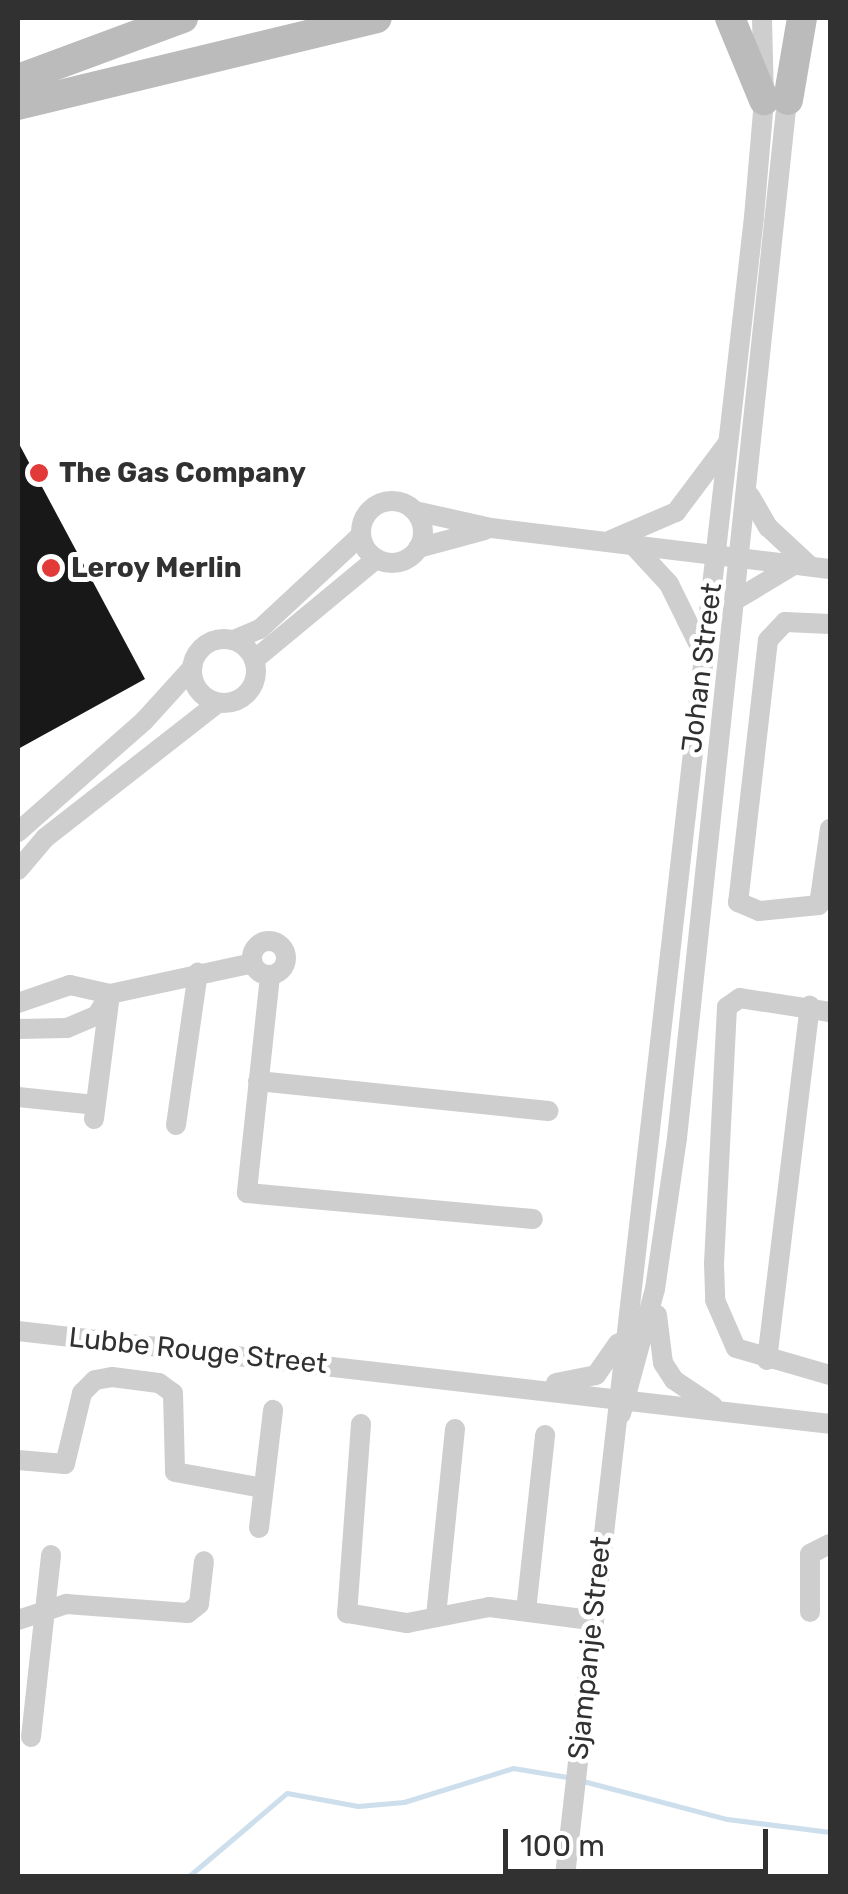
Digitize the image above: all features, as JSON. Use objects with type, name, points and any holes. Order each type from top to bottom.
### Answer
[{"type":"main road","points":[[18,79],[183,18]]},
{"type":"main road","points":[[18,105],[376,18]]},
{"type":"main road","points":[[730,18],[776,100]]},
{"type":"main road","points":[[776,100],[802,18]]},
{"type":"street","name":"Johan Street","points":[[713,1406],[674,1380],[663,1363],[659,1272],[750,496],[776,100],[762,18]]},
{"type":"street","name":"Johan Street","points":[[621,1401],[728,442],[788,18]]},
{"type":"street","points":[[609,541],[676,512],[728,442]]},
{"type":"street","points":[[750,496],[768,526],[812,567]]},
{"type":"street","points":[[18,832],[144,721],[192,668],[207,644],[234,640],[260,629],[361,534],[366,516],[380,503],[399,502],[415,511],[491,528],[812,567]]},
{"type":"street","points":[[415,511],[423,529],[418,548]]},
{"type":"street","points":[[254,660],[376,558],[404,560],[418,548],[491,528]]},
{"type":"street","points":[[361,534],[376,558]]},
{"type":"street","points":[[632,544],[669,584],[704,655]]},
{"type":"street","points":[[739,598],[812,567]]},
{"type":"street","points":[[830,624],[785,622],[768,640],[738,902],[759,911],[812,911],[819,906],[830,828]]},
{"type":"street","points":[[18,870],[45,838],[218,703],[245,696],[255,679],[254,660],[234,640]]},
{"type":"street","points":[[192,668],[201,694],[218,703]]},
{"type":"street","points":[[18,1003],[70,985],[110,994],[198,973],[262,969],[258,1081],[247,1193],[534,1220]]},
{"type":"street","points":[[176,1125],[198,973]]},
{"type":"street","points":[[18,1029],[67,1028],[97,1016],[110,994]]},
{"type":"street","points":[[18,1097],[94,1112],[110,994]]},
{"type":"street","points":[[767,1360],[820,1009],[740,998],[724,1020],[715,1300],[736,1348],[767,1360],[830,1375]]},
{"type":"street","points":[[258,1081],[548,1111]]},
{"type":"street","name":"Johan Street","points":[[621,1401],[659,1272]]},
{"type":"street","name":"Johan Street","points":[[554,1384],[605,1368],[628,1318]]},
{"type":"street","name":"Lubbe Rouge Street","points":[[18,1331],[621,1401]]},
{"type":"street","name":"Lubbe Rouge Street","points":[[378,1370],[554,1384],[621,1401]]},
{"type":"street","points":[[18,1460],[65,1464],[82,1393],[95,1380],[112,1377],[160,1383],[173,1393],[176,1472],[263,1488]]},
{"type":"street","points":[[621,1401],[713,1406],[830,1422]]},
{"type":"street","points":[[621,1401],[830,1422]]},
{"type":"street","name":"Sjampanje Street","points":[[565,1876],[580,1760],[590,1620],[621,1401]]},
{"type":"street","points":[[259,1528],[273,1410]]},
{"type":"street","points":[[361,1424],[344,1608],[382,1623],[489,1607],[590,1620]]},
{"type":"street","points":[[436,1616],[455,1429]]},
{"type":"street","points":[[526,1611],[545,1436]]},
{"type":"street","points":[[810,1612],[810,1554],[814,1546],[830,1544]]},
{"type":"street","points":[[31,1737],[51,1555]]},
{"type":"street","points":[[18,1620],[66,1604],[188,1613],[199,1604],[204,1561]]},
{"type":"building","name":"Leroy Merlin","points":[[18,442],[145,679],[18,749]]},
{"type":"waterway","points":[[189,1876],[287,1793],[358,1806],[404,1802],[513,1768],[573,1778]]},
{"type":"waterway","points":[[583,1781],[727,1819],[830,1832]]},
{"type":"place","name":"The Gas Company","points":[[39,473]]},
{"type":"place","name":"Leroy Merlin","points":[[51,568]]}]
